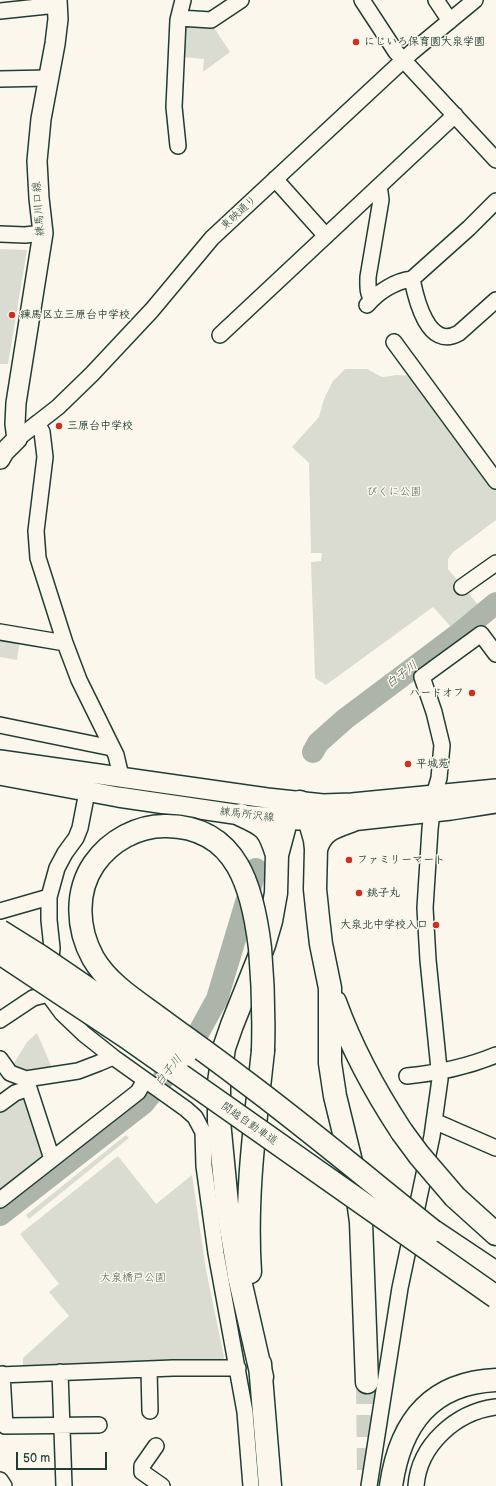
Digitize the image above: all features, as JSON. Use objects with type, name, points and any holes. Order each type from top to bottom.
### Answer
[{"type":"highway","points":[[262,1377],[239,1276],[227,1204],[219,1120],[219,1082],[224,1048],[264,945],[271,921],[276,893],[277,855],[285,825],[299,814],[313,828],[316,849],[315,889],[318,918],[330,988],[331,1070],[354,1178],[361,1222],[367,1382]]},
{"type":"highway","points":[[241,815],[258,822],[266,829],[277,855]]},
{"type":"highway","points":[[316,849],[323,835],[335,827],[351,821]]},
{"type":"highway","points":[[270,1486],[262,1377],[252,1288],[248,1218],[250,1177],[263,1051],[264,1006],[258,932],[249,891],[242,873],[227,851],[208,837],[192,830],[175,826],[142,829],[113,844],[98,858],[90,872],[84,886],[80,906],[81,927],[84,938],[100,968],[127,994],[240,1078],[433,1231]]},
{"type":"highway","name":"関越自動車道","points":[[0,931],[136,1021],[433,1231],[496,1272]]},
{"type":"highway","name":"関越自動車道","points":[[0,953],[125,1036],[496,1297]]},
{"type":"highway","points":[[330,988],[349,1039],[360,1062],[373,1086],[402,1132],[419,1155],[446,1186],[474,1216],[496,1234]]},
{"type":"highway","points":[[391,1486],[395,1464],[402,1442],[407,1431],[419,1414],[436,1399],[453,1389],[474,1382],[496,1380]]},
{"type":"main road","name":"練馬川口線","points":[[17,439],[15,424],[16,403],[43,233],[37,167],[41,119],[55,44],[58,19],[57,2]]},
{"type":"main road","points":[[0,459],[4,452],[17,439]]},
{"type":"main road","name":"練馬所沢線","points":[[0,760],[121,776],[299,814],[351,821],[496,790]]},
{"type":"main road","name":"練馬所沢線","points":[[0,775],[87,792],[241,815],[299,814],[352,803],[496,803]]},
{"type":"street","points":[[178,146],[174,107],[179,18],[183,0]]},
{"type":"street","points":[[179,18],[211,20],[241,0]]},
{"type":"street","points":[[362,0],[403,61],[496,160]]},
{"type":"street","points":[[436,0],[450,21]]},
{"type":"street","name":"東映通り","points":[[17,439],[58,406],[92,374],[152,310],[212,238],[403,61],[475,0]]},
{"type":"street","points":[[0,11],[57,2]]},
{"type":"street","points":[[0,79],[49,78]]},
{"type":"street","points":[[220,335],[455,115]]},
{"type":"street","points":[[276,180],[326,236]]},
{"type":"street","points":[[377,188],[380,192],[381,200],[368,277],[369,302],[390,286],[412,279],[469,228],[496,201]]},
{"type":"street","points":[[0,234],[25,235],[43,233]]},
{"type":"street","points":[[412,279],[416,299],[430,327],[435,333],[446,336],[453,336],[459,333],[496,300]]},
{"type":"street","points":[[394,342],[496,481]]},
{"type":"street","points":[[37,423],[42,432],[45,457],[36,531],[38,558],[65,643],[79,680],[116,755],[121,776]]},
{"type":"street","points":[[462,587],[496,563]]},
{"type":"street","points":[[0,632],[65,643]]},
{"type":"street","points":[[368,1486],[400,1288],[434,1121],[440,1073],[428,960],[425,908],[428,852],[433,804],[439,778],[442,745],[434,712],[422,677],[482,634],[496,654]]},
{"type":"street","points":[[0,724],[112,748]]},
{"type":"street","points":[[48,994],[52,948],[49,920],[49,897],[57,868],[65,853],[76,838],[80,828],[87,792]]},
{"type":"street","points":[[0,911],[49,897]]},
{"type":"street","points":[[0,920],[38,945],[52,948]]},
{"type":"street","points":[[0,964],[48,994],[62,1013],[84,1034],[195,1117],[203,1132],[204,1166],[216,1253],[245,1412],[251,1486]]},
{"type":"street","points":[[0,1020],[33,998],[48,994]]},
{"type":"street","points":[[407,1076],[440,1073],[466,1066],[496,1055]]},
{"type":"street","points":[[0,1104],[27,1084],[78,1071],[99,1064],[113,1057]]},
{"type":"street","points":[[0,1059],[10,1073],[27,1084],[52,1159]]},
{"type":"street","points":[[0,1200],[138,1092],[147,1081]]},
{"type":"street","points":[[434,1121],[496,1148]]},
{"type":"street","points":[[99,1425],[6,1426],[1,1374],[149,1369],[238,1368]]},
{"type":"street","points":[[149,1369],[150,1411]]},
{"type":"street","points":[[60,1372],[64,1486]]},
{"type":"street","points":[[416,1486],[421,1466],[431,1445],[439,1435],[464,1416],[496,1407]]},
{"type":"street","points":[[156,1446],[141,1469],[142,1472],[162,1486]]},
{"type":"street","points":[[0,1480],[4,1486]]},
{"type":"green space","points":[[187,24],[213,26],[230,52],[203,72],[204,59],[182,57],[183,29]]},
{"type":"green space","points":[[0,249],[27,250],[8,364],[0,364]]},
{"type":"green space","name":"びくに公園","points":[[345,369],[367,369],[382,377],[397,375],[414,376],[421,388],[496,488],[496,520],[452,553],[448,559],[448,569],[480,607],[452,628],[433,607],[326,685],[315,678],[311,562],[321,561],[322,553],[311,553],[309,463],[292,447],[319,417],[324,399],[333,381]]},
{"type":"green space","points":[[0,636],[20,639],[17,660],[0,657]]},
{"type":"green space","points":[[37,1033],[53,1070],[24,1074],[11,1068],[27,1042]]},
{"type":"green space","points":[[10,1080],[22,1082],[46,1152],[43,1159],[0,1192],[0,1093],[12,1085]]},
{"type":"green space","points":[[126,1135],[129,1138],[29,1219],[26,1215]]},
{"type":"green space","name":"大泉橋戸公園","points":[[118,1156],[156,1204],[192,1175],[206,1270],[224,1357],[222,1362],[23,1369],[23,1358],[69,1316],[49,1292],[59,1284],[20,1234]]},
{"type":"waterway","name":"白子川","points":[[313,752],[318,743],[345,719],[461,632],[496,603]]},
{"type":"waterway","name":"白子川","points":[[0,1215],[144,1103],[195,1039],[217,999],[256,869]]},
{"type":"tunnel","points":[[367,1382],[368,1477]]},
{"type":"place","name":"にじいろ保育園大泉学園","points":[[356,42]]},
{"type":"place","name":"練馬区立三原台中学校","points":[[12,315]]},
{"type":"place","name":"三原台中学校","points":[[59,426]]},
{"type":"place","name":"ハードオフ","points":[[472,693]]},
{"type":"place","name":"平城苑","points":[[408,764]]},
{"type":"place","name":"ファミリーマート","points":[[349,860]]},
{"type":"place","name":"銚子丸","points":[[359,893]]},
{"type":"place","name":"大泉北中学校入口","points":[[436,925]]}]
